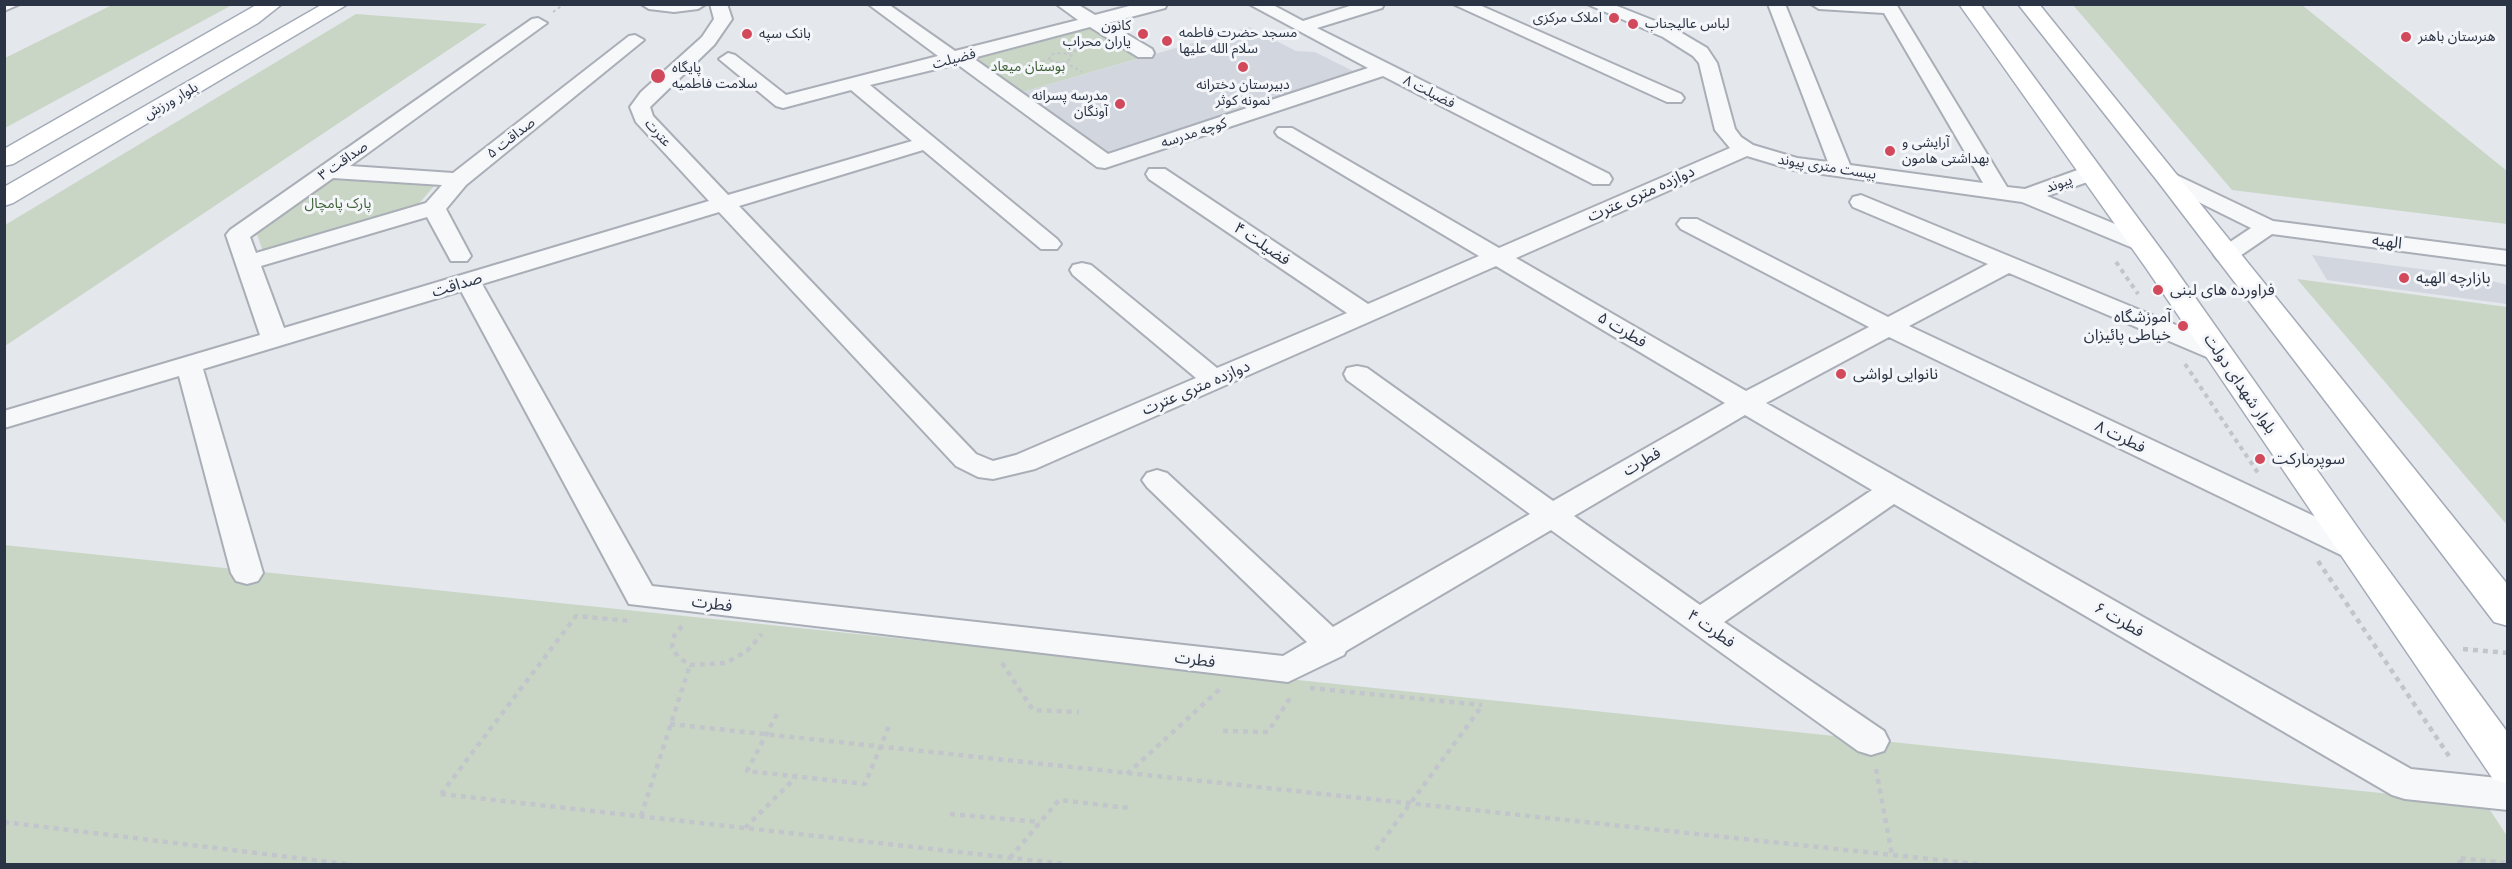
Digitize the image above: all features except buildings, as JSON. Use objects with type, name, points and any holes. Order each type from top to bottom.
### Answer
[{"type":"main road","name":"بلوار ورزش","points":[[4,159],[251,19],[272,4]]},
{"type":"main road","name":"بلوار ورزش","points":[[4,198],[305,21],[338,4]]},
{"type":"main road","name":"بلوار شهدای دولت","points":[[1969,4],[2141,243],[2352,548],[2508,767]]},
{"type":"main road","points":[[2028,4],[2168,178],[2226,255],[2508,612]]},
{"type":"main road","points":[[251,19],[286,16],[305,21]]},
{"type":"street","points":[[4,6],[12,4]]},
{"type":"street","points":[[649,4],[674,7],[698,4]]},
{"type":"street","name":"عترت","points":[[718,4],[723,19],[708,41],[648,96],[640,107],[643,118],[724,204]]},
{"type":"street","points":[[876,4],[988,78]]},
{"type":"street","points":[[1064,4],[1145,53]]},
{"type":"street","name":"فضیلت","points":[[728,59],[783,102],[1159,4]]},
{"type":"street","name":"فضیلت ۸","points":[[1257,4],[1601,179]]},
{"type":"street","points":[[1301,27],[1376,4]]},
{"type":"street","points":[[1461,4],[1674,98]]},
{"type":"street","name":"بیست متری پیوند","points":[[1595,4],[1669,33],[1700,52],[1708,63],[1725,130],[1734,141],[1746,149],[1794,164],[2027,196]]},
{"type":"street","points":[[1776,4],[1842,171]]},
{"type":"street","points":[[1819,4],[1888,6],[1999,192]]},
{"type":"street","name":"صداقت ۳","points":[[275,339],[238,235],[538,24]]},
{"type":"street","name":"صداقت ۵","points":[[434,208],[458,180],[635,40]]},
{"type":"street","name":"کوچه مدرسه","points":[[988,78],[1105,162],[1384,69]]},
{"type":"street","points":[[856,84],[1050,244]]},
{"type":"street","name":"فطرت ۵","points":[[1285,132],[1745,403]]},
{"type":"street","points":[[724,204],[926,142]]},
{"type":"street","name":"دوازده متری عترت","points":[[724,204],[966,460],[978,468],[993,470],[1024,462],[1746,149]]},
{"type":"street","points":[[329,171],[458,180]]},
{"type":"street","name":"پیوند","points":[[2027,196],[2091,173]]},
{"type":"street","name":"فضیلت ۴","points":[[1157,174],[1366,314]]},
{"type":"street","name":"الهیه","points":[[2168,178],[2268,227],[2508,258]]},
{"type":"street","points":[[2027,196],[2141,243]]},
{"type":"street","points":[[1860,202],[2005,265],[2218,352]]},
{"type":"street","name":"صداقت","points":[[4,420],[275,339],[464,268],[724,204]]},
{"type":"street","points":[[247,263],[434,208],[464,268]]},
{"type":"street","name":"فطرت ۸","points":[[1689,224],[1889,327],[2352,548]]},
{"type":"street","points":[[2226,255],[2268,227]]},
{"type":"street","points":[[2448,250],[2508,273]]},
{"type":"street","name":"فطرت","points":[[464,268],[640,596],[1288,669],[1332,646],[1552,514],[1745,403],[2005,265]]},
{"type":"street","points":[[1082,270],[1215,380]]},
{"type":"street","points":[[189,365],[247,573]]},
{"type":"street","name":"فطرت ۴","points":[[1357,374],[1700,622],[1871,741]]},
{"type":"street","name":"فطرت ۶","points":[[1745,403],[2405,784],[2508,795]]},
{"type":"street","points":[[1157,480],[1332,646]]},
{"type":"street","points":[[1700,622],[1893,490]]},
{"type":"path","points":[[1048,60],[1050,55],[1056,53],[1072,56],[1065,62]]},
{"type":"path","points":[[988,78],[1048,60],[1065,62],[1082,72]]},
{"type":"path","points":[[357,200],[371,200],[370,204],[363,208],[347,207],[357,200]]},
{"type":"path","points":[[576,616],[441,794],[1066,864]]},
{"type":"path","points":[[682,626],[674,636],[672,647],[678,657],[690,665],[709,666],[726,663],[747,651],[762,634]]},
{"type":"path","points":[[998,658],[1033,710],[1079,712]]},
{"type":"path","points":[[641,816],[690,665]]},
{"type":"path","points":[[1126,774],[1246,666]]},
{"type":"path","points":[[1223,730],[1268,732],[1297,687]]},
{"type":"path","points":[[1376,850],[1482,705]]},
{"type":"path","points":[[777,714],[747,771],[865,784],[890,726]]},
{"type":"path","points":[[670,724],[1977,864]]},
{"type":"path","points":[[1871,741],[1892,855]]},
{"type":"path","points":[[745,828],[797,777]]},
{"type":"path","points":[[1010,858],[1059,800],[1129,808]]},
{"type":"path","points":[[950,814],[1040,822]]},
{"type":"path","points":[[4,822],[346,864]]},
{"type":"path","points":[[2462,864],[2458,858],[2508,863]]},
{"type":"shaded area","points":[[1249,27],[1296,51],[1315,52],[1355,72],[1107,152],[1019,93]]},
{"type":"shaded area","name":"بازارچه الهیه","points":[[2312,255],[2475,276],[2507,285],[2507,304],[2327,280]]},
{"type":"green space","points":[[112,5],[232,5],[5,128],[5,58]]},
{"type":"green space","points":[[2073,5],[2302,5],[2507,171],[2507,224],[2232,190]]},
{"type":"green space","points":[[356,14],[487,24],[5,346],[5,225]]},
{"type":"green space","name":"بوستان میعاد","points":[[1091,28],[1140,58],[1019,93],[972,60]]},
{"type":"green space","name":"پارک پامچال","points":[[333,177],[436,184],[415,208],[263,252],[256,231]]},
{"type":"green space","points":[[2297,279],[2507,307],[2507,525]]},
{"type":"green space","points":[[4,545],[2486,804],[2507,836],[2507,864],[5,864]]},
{"type":"place","name":"املاک مرکزی","points":[[1614,18]]},
{"type":"place","name":"لباس عالیجناب","points":[[1633,24]]},
{"type":"place","name":"بانک سپه","points":[[747,34]]},
{"type":"place","name":"کانون یاران محراب","points":[[1143,34]]},
{"type":"place","name":"هنرستان باهنر","points":[[2406,37]]},
{"type":"place","name":"مسجد حضرت فاطمه سلام الله علیها","points":[[1167,41]]},
{"type":"place","name":"دبیرستان دخترانه نمونه کوثر","points":[[1243,67]]},
{"type":"place","name":"پایگاه سلامت فاطمیه","points":[[658,76]]},
{"type":"place","name":"مدرسه پسرانه آونگان","points":[[1120,104]]},
{"type":"place","name":"آرایشی و بهداشتی هامون","points":[[1890,151]]},
{"type":"place","name":"بازارچه الهیه","points":[[2404,278]]},
{"type":"place","name":"فراورده های لبنی","points":[[2158,290]]},
{"type":"place","name":"آموزشگاه خیاطی پائیزان","points":[[2183,326]]},
{"type":"place","name":"نانوایی لواشی","points":[[1841,374]]},
{"type":"place","name":"سوپرمارکت","points":[[2260,459]]}]
